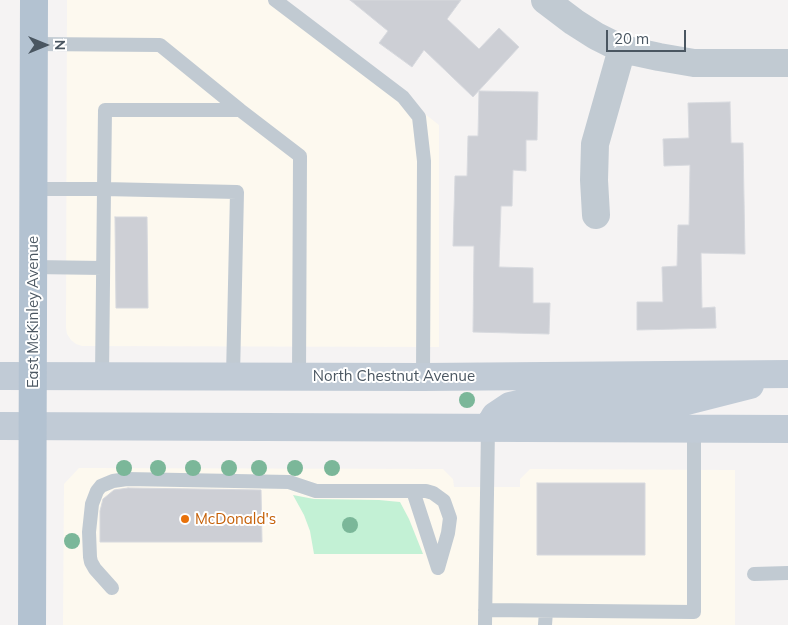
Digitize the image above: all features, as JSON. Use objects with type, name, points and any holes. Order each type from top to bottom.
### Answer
[{"type":"main road","name":"East McKinley Avenue","points":[[32,625],[34,0]]},
{"type":"main road","name":"North Chestnut Avenue","points":[[0,376],[423,377],[788,375]]},
{"type":"main road","points":[[488,428],[495,416],[510,406],[533,401],[687,401],[788,375]]},
{"type":"main road","points":[[0,426],[788,429]]},
{"type":"street","points":[[545,0],[574,22],[622,49],[694,63],[788,64]]},
{"type":"street","points":[[596,215],[594,180],[595,144],[622,49]]},
{"type":"lane","points":[[275,0],[403,97],[419,117],[424,161],[423,377]]},
{"type":"lane","points":[[34,44],[160,45],[300,156],[299,376]]},
{"type":"lane","points":[[102,376],[105,110],[240,110]]},
{"type":"lane","points":[[34,188],[237,192],[234,376]]},
{"type":"lane","points":[[33,267],[103,268]]},
{"type":"lane","points":[[485,625],[488,428]]},
{"type":"lane","points":[[485,610],[694,618],[694,428]]},
{"type":"lane","points":[[112,588],[91,562],[89,532],[93,498],[101,486],[113,481],[127,479],[289,482],[316,491],[413,491],[426,491],[439,496],[444,501],[450,524],[438,568],[413,491]]},
{"type":"lane","points":[[754,574],[788,573]]},
{"type":"lane","points":[[545,625],[546,611]]},
{"type":"shaded area","points":[[67,0],[279,0],[439,125],[439,347],[82,346],[71,340],[66,328]]},
{"type":"shaded area","points":[[79,468],[443,469],[453,479],[454,487],[520,487],[520,479],[530,469],[735,470],[735,625],[63,625],[64,484]]},
{"type":"green space","points":[[293,495],[314,499],[400,502],[423,554],[314,554],[310,531]]},
{"type":"building","points":[[350,0],[461,0],[447,19],[479,49],[499,28],[519,47],[473,97],[424,50],[412,67],[379,43],[388,31]]},
{"type":"building","points":[[479,91],[538,92],[537,140],[526,140],[526,171],[513,170],[512,206],[501,206],[499,267],[533,268],[533,303],[550,303],[549,334],[473,332],[474,246],[453,246],[455,176],[467,176],[468,136],[478,136]]},
{"type":"building","points":[[730,102],[731,143],[743,143],[745,254],[701,253],[702,308],[715,307],[716,328],[637,330],[637,302],[663,302],[662,267],[677,266],[678,225],[689,225],[690,165],[664,166],[663,139],[689,138],[688,103]]},
{"type":"building","points":[[115,217],[147,217],[148,308],[116,308]]},
{"type":"building","points":[[537,483],[645,483],[645,555],[537,555]]},
{"type":"building","points":[[128,488],[261,490],[262,542],[100,542],[100,511],[103,499],[114,490]]},
{"type":"place","name":"McDonald's","points":[[185,519]]}]
